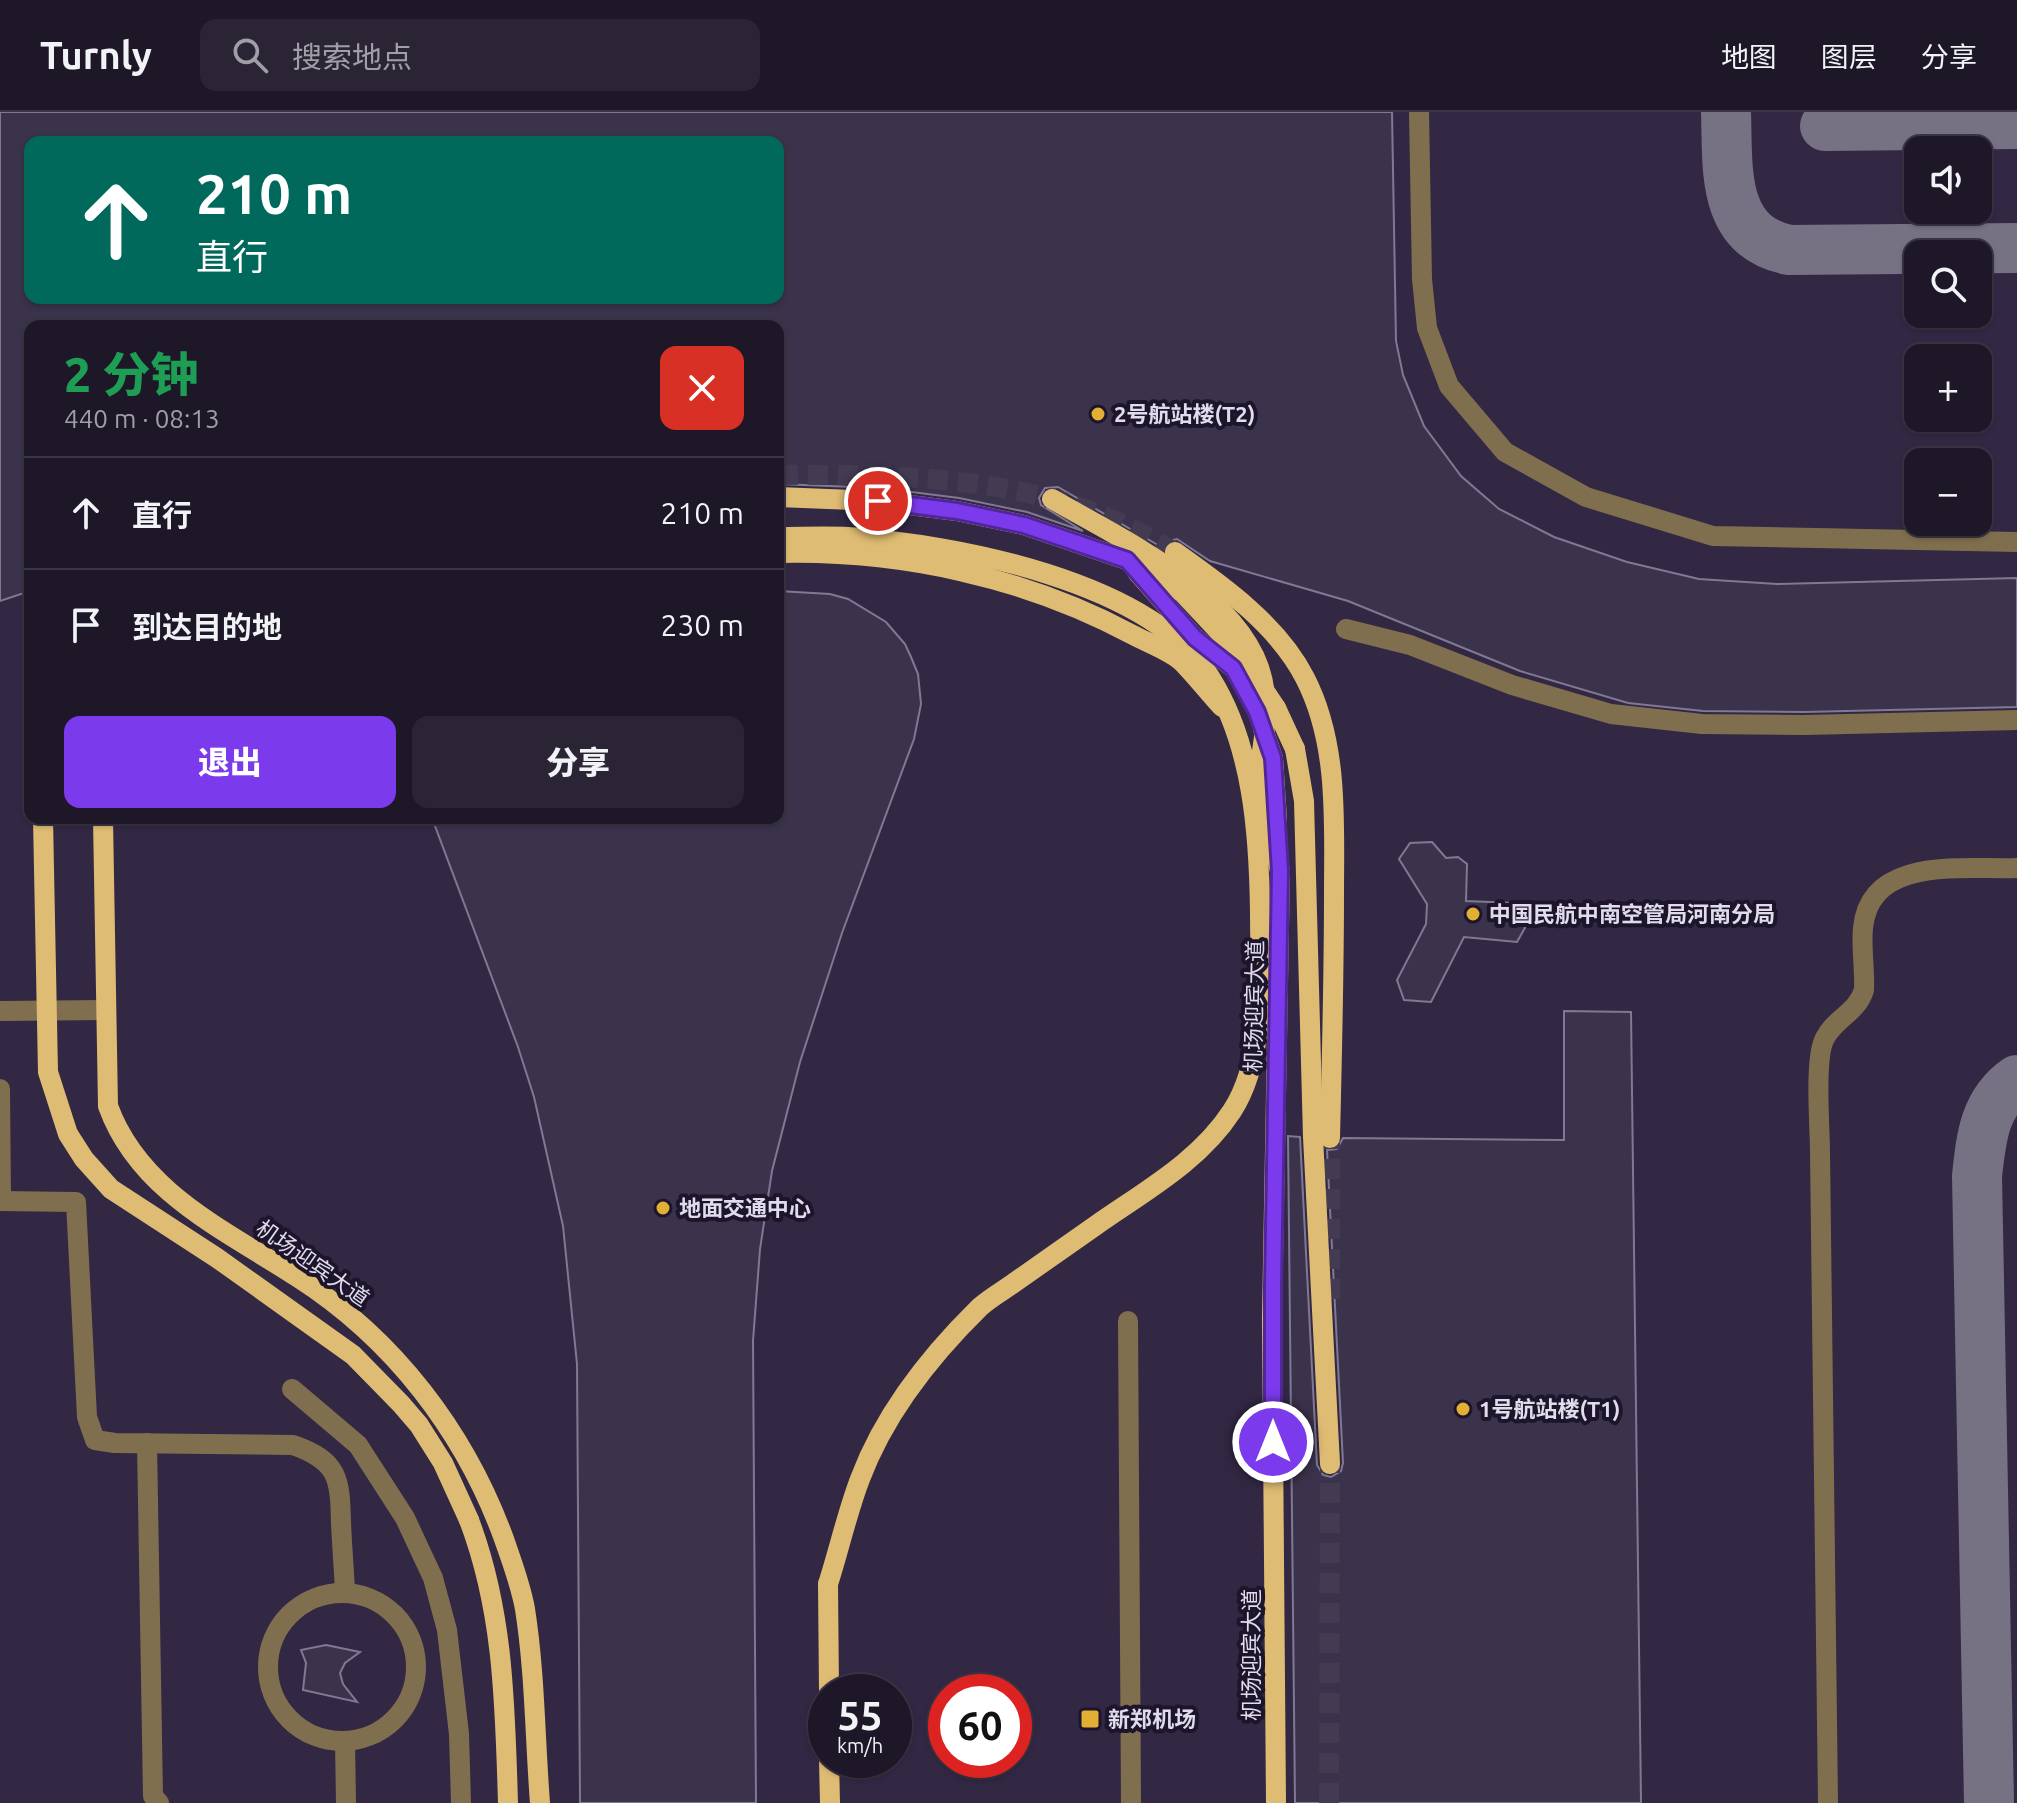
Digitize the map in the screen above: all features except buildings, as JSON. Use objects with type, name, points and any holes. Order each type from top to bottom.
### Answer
[{"type":"main road","points":[[784,497],[878,501],[957,511],[1024,525],[1127,560],[1182,592],[1240,654],[1276,708],[1295,749],[1305,816],[1313,1137],[1330,1464]]},
{"type":"main road","points":[[1052,499],[1170,566],[1205,594],[1247,641],[1264,686],[1266,725],[1253,803]]},
{"type":"main road","points":[[784,537],[848,537],[930,546],[1026,566],[1115,601],[1173,634],[1210,676],[1237,735],[1253,803],[1260,900],[1257,1040],[1233,1110],[1210,1139],[1181,1167],[982,1305],[904,1394],[860,1477],[828,1584],[829,1674]]},
{"type":"main road","points":[[1175,552],[1208,575],[1287,648],[1306,680],[1324,730],[1334,797],[1330,1138]]},
{"type":"main road","name":"机场迎宾大道","points":[[784,553],[870,557],[944,567],[1047,594],[1179,659],[1222,708],[1252,756],[1280,871],[1272,1318],[1276,1803]]},
{"type":"main road","points":[[1127,560],[1195,638],[1276,708]]},
{"type":"main road","points":[[1114,625],[1195,638]]},
{"type":"main road","points":[[1233,668],[1257,712],[1273,758],[1280,871]]},
{"type":"main road","points":[[43,824],[48,1072],[68,1134],[84,1159],[111,1189],[217,1258],[353,1355],[419,1425],[443,1463],[469,1520],[481,1551],[491,1592],[501,1654],[508,1803]]},
{"type":"main road","points":[[95,824],[104,871]]},
{"type":"main road","name":"机场迎宾大道","points":[[103,824],[108,1106],[117,1129],[151,1177],[205,1219],[332,1301],[367,1330],[426,1396],[465,1454],[498,1523],[524,1606],[531,1659],[540,1803]]},
{"type":"main road","points":[[829,1778],[830,1803]]},
{"type":"lane","points":[[1419,112],[1422,279],[1427,328],[1449,386],[1505,452],[1586,497],[1713,536],[2017,542]]},
{"type":"lane","points":[[1346,629],[1410,645],[1512,685],[1611,714],[1716,724],[2017,720]]},
{"type":"lane","points":[[1828,1803],[1821,1048],[1832,1028],[1861,999],[1864,990],[1865,917],[1881,887],[1906,873],[2017,868]]},
{"type":"lane","points":[[0,1011],[106,1010]]},
{"type":"lane","points":[[0,1089],[1,1201],[76,1202],[87,1417],[95,1440],[293,1445],[324,1460],[335,1474],[341,1490],[345,1592]]},
{"type":"lane","points":[[1128,1321],[1131,1803]]},
{"type":"lane","points":[[292,1389],[358,1445],[405,1518],[433,1578],[447,1630],[459,1734],[461,1803]]},
{"type":"lane","points":[[147,1443],[153,1796],[159,1803]]},
{"type":"lane","points":[[345,1592],[367,1597],[387,1608],[403,1624],[413,1645],[416,1667],[413,1690],[403,1710],[388,1727],[368,1738],[345,1742],[322,1739],[300,1729],[282,1712],[271,1691],[267,1667],[271,1644],[282,1622],[299,1606],[321,1595],[345,1592]]},
{"type":"lane","points":[[345,1742],[346,1803]]},
{"type":"shaded area","points":[[0,112],[2017,112],[2017,1803],[0,1803]]},
{"type":"taxiway","points":[[1726,112],[1732,196],[1739,215],[1750,230],[1767,242],[1789,250],[2017,248]]},
{"type":"taxiway","points":[[1825,126],[2017,124]]},
{"type":"taxiway","points":[[1989,1803],[1977,1176],[1986,1123],[1997,1100],[2017,1080]]},
{"type":"tunnel","points":[[784,475],[906,477],[992,486],[1076,506],[1116,521],[1175,552]]},
{"type":"tunnel","points":[[1330,1138],[1330,1299]]},
{"type":"tunnel","points":[[1329,1803],[1330,1447]]},
{"type":"place","name":"2号航站楼(T2)","points":[[1098,414]]},
{"type":"place","name":"中国民航中南空管局河南分局","points":[[1473,914]]},
{"type":"place","name":"地面交通中心","points":[[663,1208]]},
{"type":"place","name":"1号航站楼(T1)","points":[[1463,1409]]},
{"type":"place","name":"新郑机场","points":[[1090,1719]]},
{"type":"route","points":[[878,501],[957,511],[1024,525],[1127,560],[1195,638],[1233,668],[1257,712],[1273,758],[1280,871],[1273,1442]]}]
